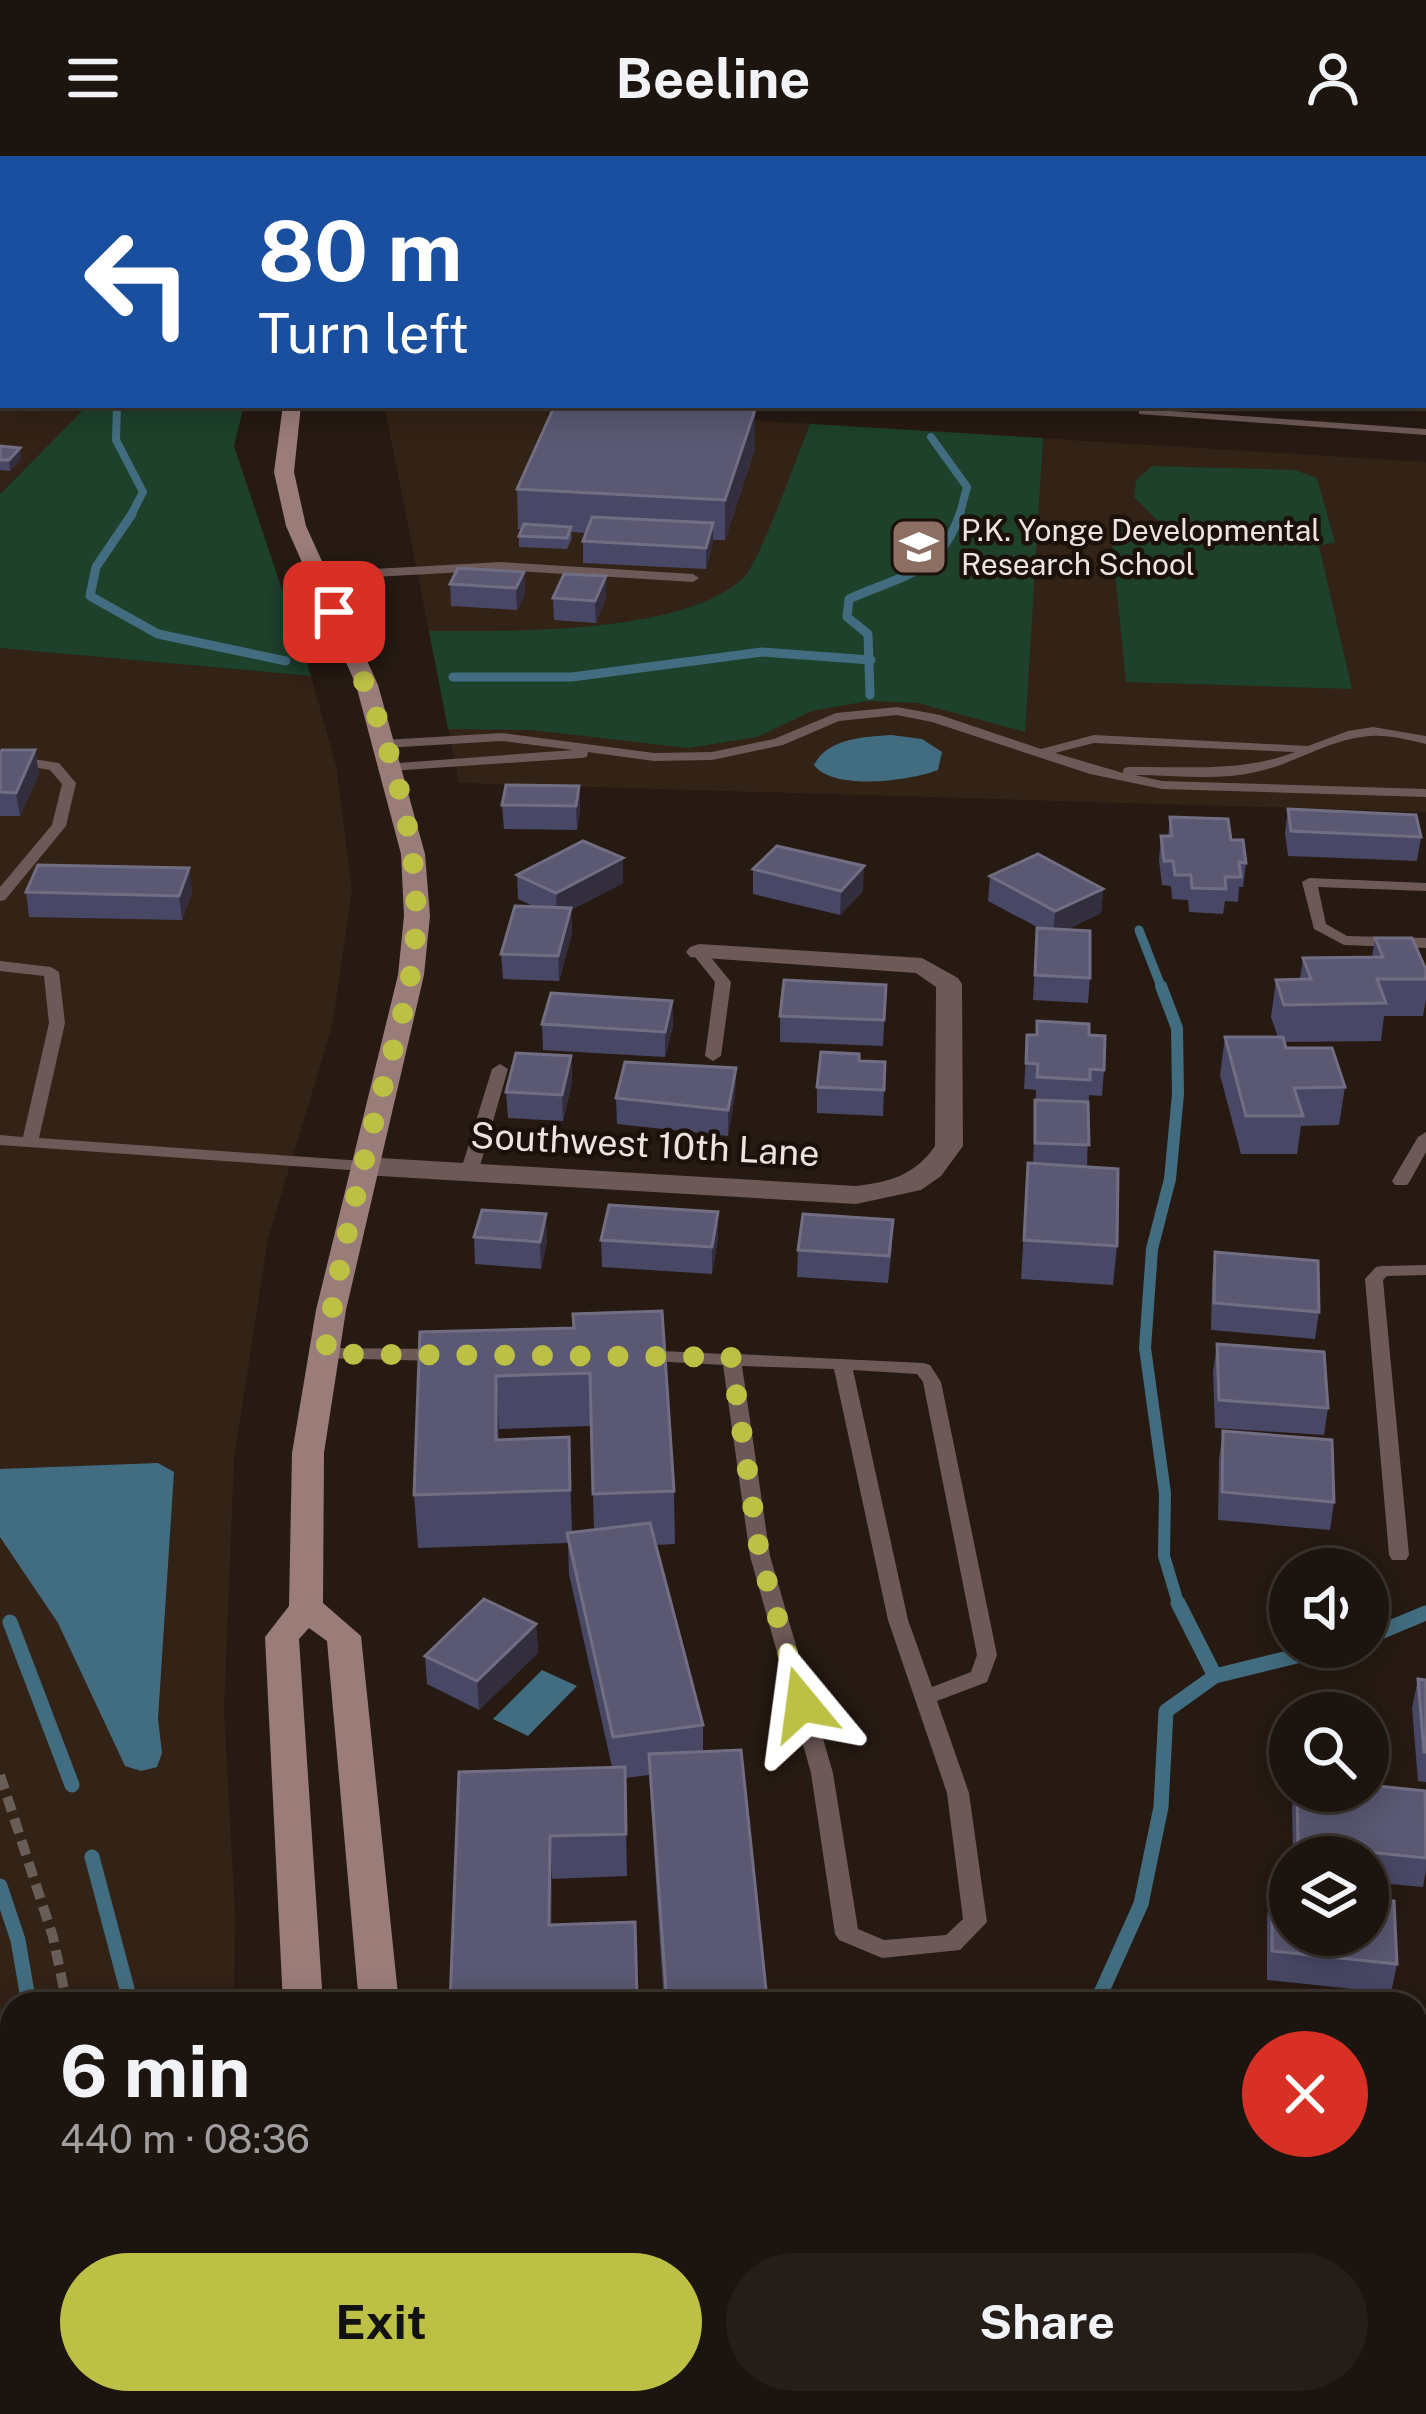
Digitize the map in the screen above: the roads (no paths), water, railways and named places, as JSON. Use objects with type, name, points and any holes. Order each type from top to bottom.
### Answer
[{"type":"street","points":[[292,408],[284,472],[296,526],[367,685],[413,854],[416,916],[411,975],[363,1166],[308,1453],[306,1608],[281,1637],[302,1992]]},
{"type":"street","name":"Southwest 10th Lane","points":[[363,1166],[856,1195],[921,1183],[936,1169],[950,1146],[949,985],[922,967],[903,964],[699,952]]},
{"type":"street","points":[[306,1608],[344,1636],[378,1992]]},
{"type":"lane","points":[[1143,412],[1426,433]]},
{"type":"lane","points":[[319,576],[502,566],[693,578]]},
{"type":"lane","points":[[387,755],[687,757],[736,753],[778,742],[836,717],[876,710],[935,718],[1095,771],[1162,785],[1426,793]]},
{"type":"lane","points":[[1095,771],[1235,771],[1271,764],[1332,737],[1366,731],[1426,740]]},
{"type":"lane","points":[[387,755],[502,737],[611,753]]},
{"type":"lane","points":[[1040,753],[1094,739],[1309,749]]},
{"type":"lane","points":[[0,758],[54,766],[69,782],[59,826],[0,897]]},
{"type":"lane","points":[[1426,886],[1309,882],[1319,926],[1344,940],[1426,943]]},
{"type":"lane","points":[[699,952],[724,982],[713,1056]]},
{"type":"lane","points":[[0,966],[50,972],[57,1023],[30,1142]]},
{"type":"lane","points":[[469,1173],[500,1069]]},
{"type":"lane","points":[[1402,1181],[1426,1136]]},
{"type":"lane","points":[[0,1140],[363,1166]]},
{"type":"lane","points":[[1399,1555],[1374,1279],[1382,1271],[1426,1270]]},
{"type":"lane","points":[[325,1354],[458,1355]]},
{"type":"lane","points":[[617,1356],[731,1357],[923,1369],[932,1382],[987,1655],[980,1678],[925,1697]]},
{"type":"lane","points":[[731,1357],[760,1556],[822,1773],[848,1934],[882,1948],[952,1943],[974,1922],[958,1793],[898,1620],[842,1364]]},
{"type":"water","points":[[891,735],[922,739],[942,752],[938,770],[909,778],[854,781],[824,773],[814,765],[837,744]]},
{"type":"water","points":[[158,1463],[174,1472],[158,1719],[162,1753],[157,1767],[141,1771],[125,1766],[58,1623],[0,1537],[0,1469]]},
{"type":"water","points":[[542,1670],[577,1686],[528,1736],[493,1719]]},
{"type":"waterway","points":[[117,408],[116,440],[143,492],[130,517]]},
{"type":"waterway","points":[[931,437],[967,487],[960,515]]},
{"type":"waterway","points":[[869,660],[868,634],[847,617],[849,599],[929,561],[941,550],[960,515]]},
{"type":"waterway","points":[[130,517],[96,567],[90,596],[158,634],[286,661]]},
{"type":"waterway","points":[[453,677],[572,677],[762,652],[869,660]]},
{"type":"waterway","points":[[869,660],[870,695]]},
{"type":"waterway","points":[[1139,930],[1162,989]]},
{"type":"waterway","points":[[1161,986],[1177,1028],[1178,1094],[1170,1179],[1152,1249],[1145,1348],[1165,1493],[1164,1556],[1178,1603]]},
{"type":"waterway","points":[[1178,1603],[1215,1676]]},
{"type":"waterway","points":[[1389,1628],[1426,1613]]},
{"type":"waterway","points":[[10,1622],[72,1785]]},
{"type":"waterway","points":[[1215,1676],[1269,1663]]},
{"type":"waterway","points":[[1101,1992],[1141,1904],[1161,1807],[1166,1711],[1215,1676]]},
{"type":"waterway","points":[[92,1857],[128,1992]]},
{"type":"waterway","points":[[0,1886],[18,1940],[27,1992]]},
{"type":"place","name":"P.K. Yonge Developmental Research School","points":[[919,547]]}]
